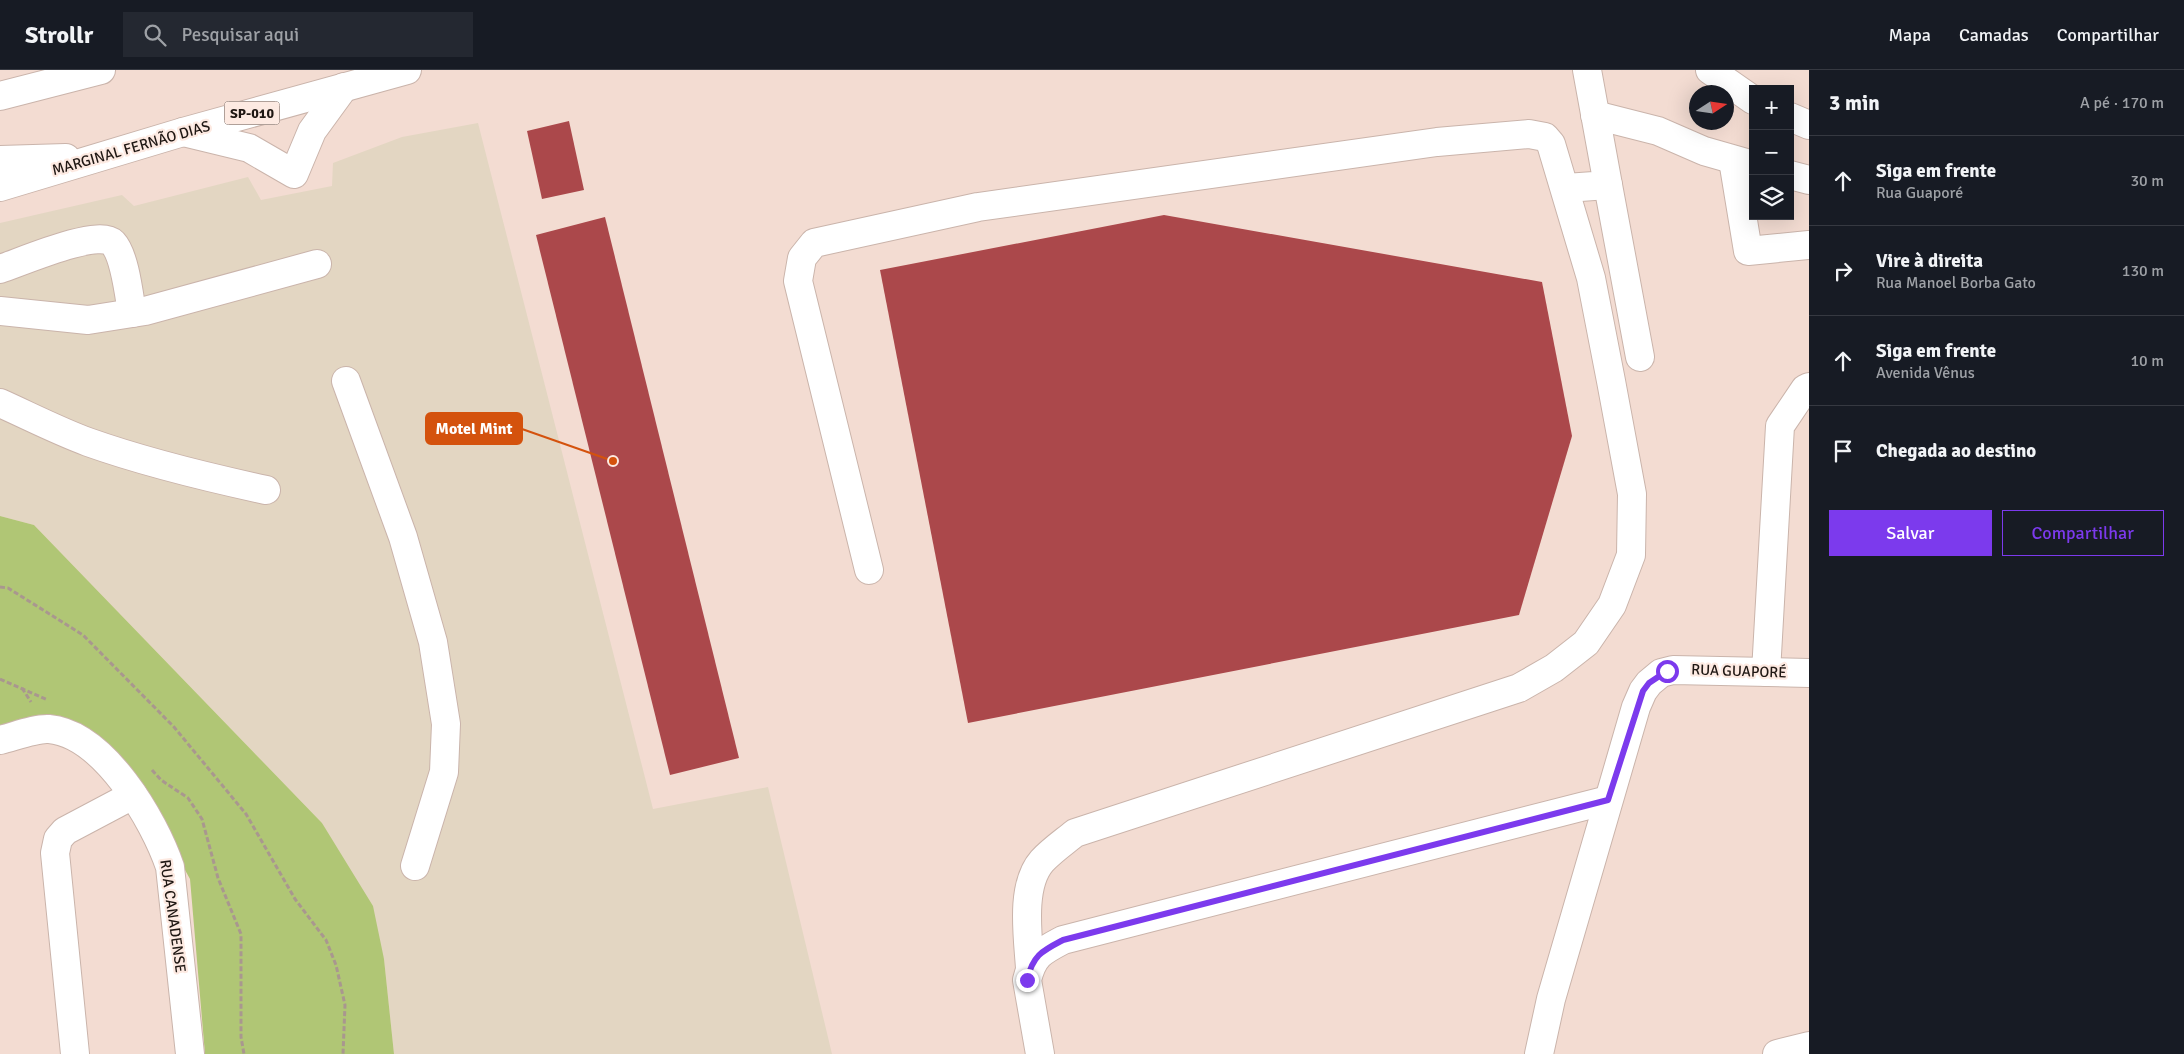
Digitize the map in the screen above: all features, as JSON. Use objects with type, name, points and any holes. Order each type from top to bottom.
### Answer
[{"type":"main road","points":[[0,96],[101,70]]},
{"type":"main road","name":"MARGINAL FERNÃO DIAS","points":[[0,187],[183,132],[407,70]]},
{"type":"main road","points":[[1587,70],[1640,357]]},
{"type":"main road","points":[[1710,70],[1749,97]]},
{"type":"main road","points":[[183,132],[250,148],[294,174],[312,131],[344,87]]},
{"type":"main road","points":[[1595,114],[1658,131],[1704,152],[1743,162],[1748,251],[1809,245]]},
{"type":"main road","points":[[1794,119],[1809,125]]},
{"type":"main road","points":[[869,570],[798,280],[802,258],[814,243],[978,207],[1437,142],[1528,134],[1545,137],[1552,144],[1591,278],[1632,494],[1631,555],[1612,605],[1586,643],[1554,668],[1519,688],[1074,833],[1041,862],[1029,886],[1027,926],[1030,968]]},
{"type":"main road","points":[[0,160],[97,157]]},
{"type":"main road","points":[[1794,176],[1809,180]]},
{"type":"main road","points":[[1566,188],[1608,185]]},
{"type":"main road","points":[[0,269],[73,243],[104,238],[113,243],[121,262],[132,313]]},
{"type":"main road","points":[[0,311],[88,320],[132,313],[317,264]]},
{"type":"main road","points":[[346,381],[403,537],[433,642],[446,724],[444,772],[415,866]]},
{"type":"main road","points":[[1766,672],[1780,426],[1809,387]]},
{"type":"main road","points":[[0,403],[86,441],[142,460],[266,490]]},
{"type":"main road","name":"RUA GUAPORÉ","points":[[1538,1054],[1551,999],[1608,800],[1636,707],[1643,691],[1655,678],[1667,671],[1682,669],[1809,673]]},
{"type":"main road","name":"RUA CANADENSE","points":[[0,740],[48,729],[72,737],[90,747],[105,761],[133,795],[163,847],[170,867],[190,1054]]},
{"type":"main road","points":[[75,1054],[55,853],[58,839],[65,831],[133,795]]},
{"type":"main road","points":[[1040,1054],[1030,1007],[1027,980],[1030,968],[1040,952],[1063,940],[1608,800]]},
{"type":"main road","points":[[1777,1054],[1809,1046]]},
{"type":"path","points":[[0,587],[8,588],[83,635],[174,727],[246,814],[295,899],[326,940],[336,965],[345,1005],[343,1054]]},
{"type":"shaded area","points":[[478,123],[653,809],[768,787],[832,1054],[394,1054],[384,959],[322,823],[34,525],[0,516],[0,223],[122,195],[134,206],[248,177],[261,200],[332,186],[333,163],[402,137]]},
{"type":"green space","points":[[0,516],[34,525],[322,823],[373,906],[384,959],[394,1054],[205,1054],[190,879],[139,787],[93,743],[0,735]]},
{"type":"building","points":[[569,121],[584,190],[542,199],[527,131]]},
{"type":"building","points":[[1164,215],[1542,282],[1572,436],[1519,615],[968,723],[880,270]]},
{"type":"building","points":[[605,217],[739,758],[670,775],[536,235]]},
{"type":"place","name":"Motel Mint","points":[[613,461]]},
{"type":"route","points":[[1027,980],[1030,968],[1040,952],[1063,940],[1608,800],[1636,707],[1643,691],[1661,673],[1667,671]]}]
